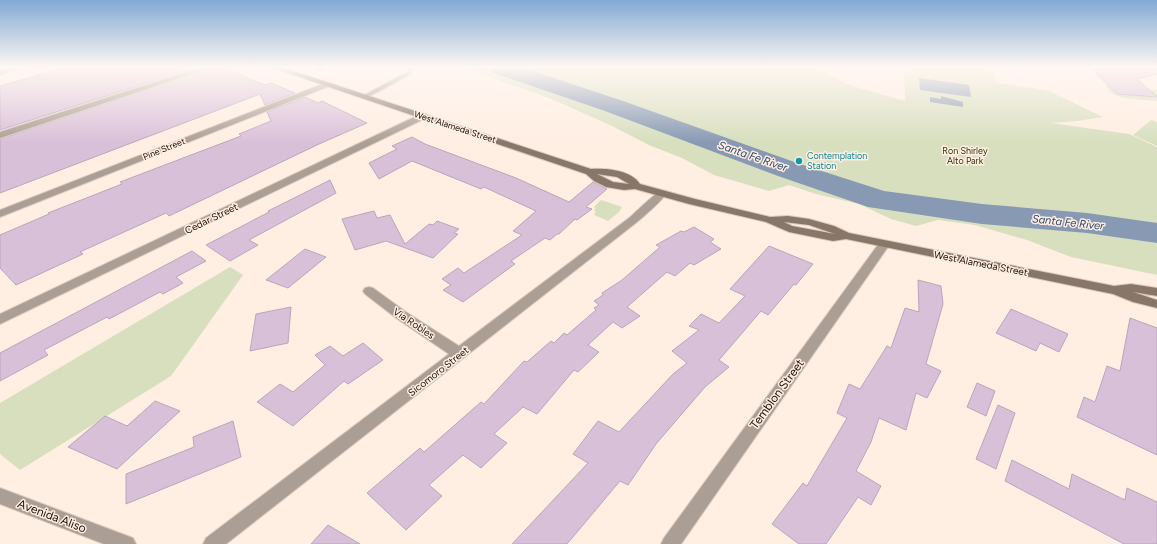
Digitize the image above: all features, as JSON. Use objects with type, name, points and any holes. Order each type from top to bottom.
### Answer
[{"type":"street","points":[[0,135],[130,92]]},
{"type":"street","name":"Pine Street","points":[[0,214],[309,92]]},
{"type":"street","name":"West Alameda Street","points":[[350,92],[590,172],[596,179],[620,187],[635,186],[661,194],[770,220],[789,229],[825,237],[833,238],[846,236],[1116,290],[1137,299],[1157,304]]},
{"type":"street","name":"Cedar Street","points":[[0,319],[422,116]]},
{"type":"street","name":"Sicomoro Street","points":[[212,544],[633,220],[651,205],[661,194]]},
{"type":"street","name":"Temblon Street","points":[[670,544],[884,244]]},
{"type":"street","name":"West Alameda Street","points":[[1116,290],[1131,288],[1157,292]]},
{"type":"street","name":"Via Robles","points":[[369,291],[401,315],[460,354]]},
{"type":"street","name":"Avenida Aliso","points":[[0,496],[127,544]]},
{"type":"lane","points":[[364,97],[373,92]]},
{"type":"green space","name":"Ron Shirley Alto Park","points":[[533,92],[875,92],[905,101],[905,92],[1052,92],[1103,117],[1051,123],[1129,134],[1157,147],[1157,275],[1071,257],[1027,240],[975,225],[938,220],[916,226],[891,219],[859,204],[816,194],[789,185],[769,191],[714,175],[682,158],[649,145],[610,125]]},
{"type":"green space","points":[[1157,92],[1157,101],[1123,98],[1111,93]]},
{"type":"green space","points":[[1151,120],[1157,122],[1157,146],[1133,135]]},
{"type":"green space","points":[[601,200],[622,207],[619,212],[608,221],[594,215],[596,212],[594,210],[596,208],[594,207]]},
{"type":"green space","points":[[230,267],[243,275],[171,376],[20,470],[0,454],[0,403]]},
{"type":"water","points":[[937,92],[970,92],[971,97]]},
{"type":"water","points":[[941,96],[963,102],[963,107],[930,102],[930,97],[941,99]]},
{"type":"building","points":[[0,92],[118,92],[0,130]]},
{"type":"building","points":[[139,92],[295,93],[265,105],[260,94],[0,193],[0,139]]},
{"type":"building","points":[[1115,92],[1152,92],[1157,97],[1117,94]]},
{"type":"building","points":[[305,97],[318,103],[322,101],[367,123],[319,144],[169,216],[166,213],[80,252],[83,254],[16,285],[0,268],[0,235],[49,214],[48,213],[122,184],[120,182],[241,136],[239,134],[271,121],[267,112]]},
{"type":"building","points":[[412,137],[425,144],[516,178],[569,202],[593,182],[607,189],[586,207],[592,209],[577,220],[575,219],[550,240],[545,238],[511,261],[515,264],[463,302],[443,290],[451,285],[442,279],[458,268],[464,273],[522,235],[513,231],[536,211],[484,187],[481,189],[412,161],[379,179],[369,163],[397,149],[392,146]]},
{"type":"building","points":[[330,180],[336,193],[249,240],[258,245],[230,261],[206,245],[269,212],[268,211]]},
{"type":"building","points":[[374,211],[377,218],[390,215],[405,244],[429,224],[433,225],[437,221],[459,229],[454,233],[458,234],[433,258],[386,241],[355,250],[342,219]]},
{"type":"building","points":[[694,227],[714,239],[710,242],[721,249],[694,265],[690,263],[675,276],[667,272],[627,307],[640,316],[622,328],[613,322],[588,345],[599,352],[578,372],[574,370],[537,414],[523,407],[494,434],[507,443],[481,468],[463,455],[429,485],[442,496],[406,530],[367,493],[420,448],[424,452],[481,402],[484,404],[524,361],[527,362],[551,341],[554,343],[564,333],[567,335],[596,310],[594,308],[599,305],[594,301],[603,295],[602,293],[622,280],[660,247],[656,245],[681,231],[684,232]]},
{"type":"building","points":[[769,246],[813,264],[768,315],[761,311],[719,360],[729,367],[705,387],[656,444],[628,485],[620,481],[567,544],[512,544],[588,463],[573,454],[598,421],[619,432],[673,374],[687,363],[672,351],[699,330],[689,326],[701,314],[719,323],[745,296],[730,289]]},
{"type":"building","points":[[305,249],[326,257],[288,288],[266,280]]},
{"type":"building","points":[[192,251],[206,261],[176,277],[183,283],[163,294],[160,292],[109,319],[107,317],[44,350],[48,355],[0,381],[0,353]]},
{"type":"building","points":[[918,280],[941,286],[943,304],[926,364],[941,371],[927,398],[916,393],[906,430],[879,418],[871,442],[856,471],[881,486],[871,505],[858,497],[826,544],[799,544],[772,524],[803,483],[807,486],[847,418],[837,413],[849,384],[860,389],[887,346],[891,348],[905,308],[919,312]]},
{"type":"building","points":[[291,307],[288,343],[250,351],[256,314]]},
{"type":"building","points":[[1011,309],[1068,334],[1059,352],[1040,343],[1036,351],[996,333]]},
{"type":"building","points":[[1130,318],[1157,328],[1157,455],[1077,417],[1084,397],[1095,402],[1107,366],[1120,371]]},
{"type":"building","points":[[363,343],[383,360],[348,384],[344,381],[293,426],[257,402],[280,384],[293,392],[325,365],[315,355],[330,346],[343,356]]},
{"type":"building","points":[[977,383],[995,391],[986,416],[967,407]]},
{"type":"building","points":[[155,401],[180,411],[117,469],[68,447],[105,416],[127,426]]},
{"type":"building","points":[[998,405],[1015,413],[996,469],[976,459]]},
{"type":"building","points":[[233,421],[241,457],[126,504],[126,474],[194,447],[193,437]]},
{"type":"building","points":[[1012,460],[1069,489],[1072,474],[1125,500],[1127,488],[1157,502],[1157,544],[1124,544],[1005,481]]},
{"type":"building","points":[[328,525],[360,544],[311,544]]},
{"type":"waterway","name":"Santa Fe River","points":[[574,92],[789,170],[879,200],[982,214],[1087,223],[1157,233]]},
{"type":"place","name":"Contemplation Station","points":[[799,161]]}]
